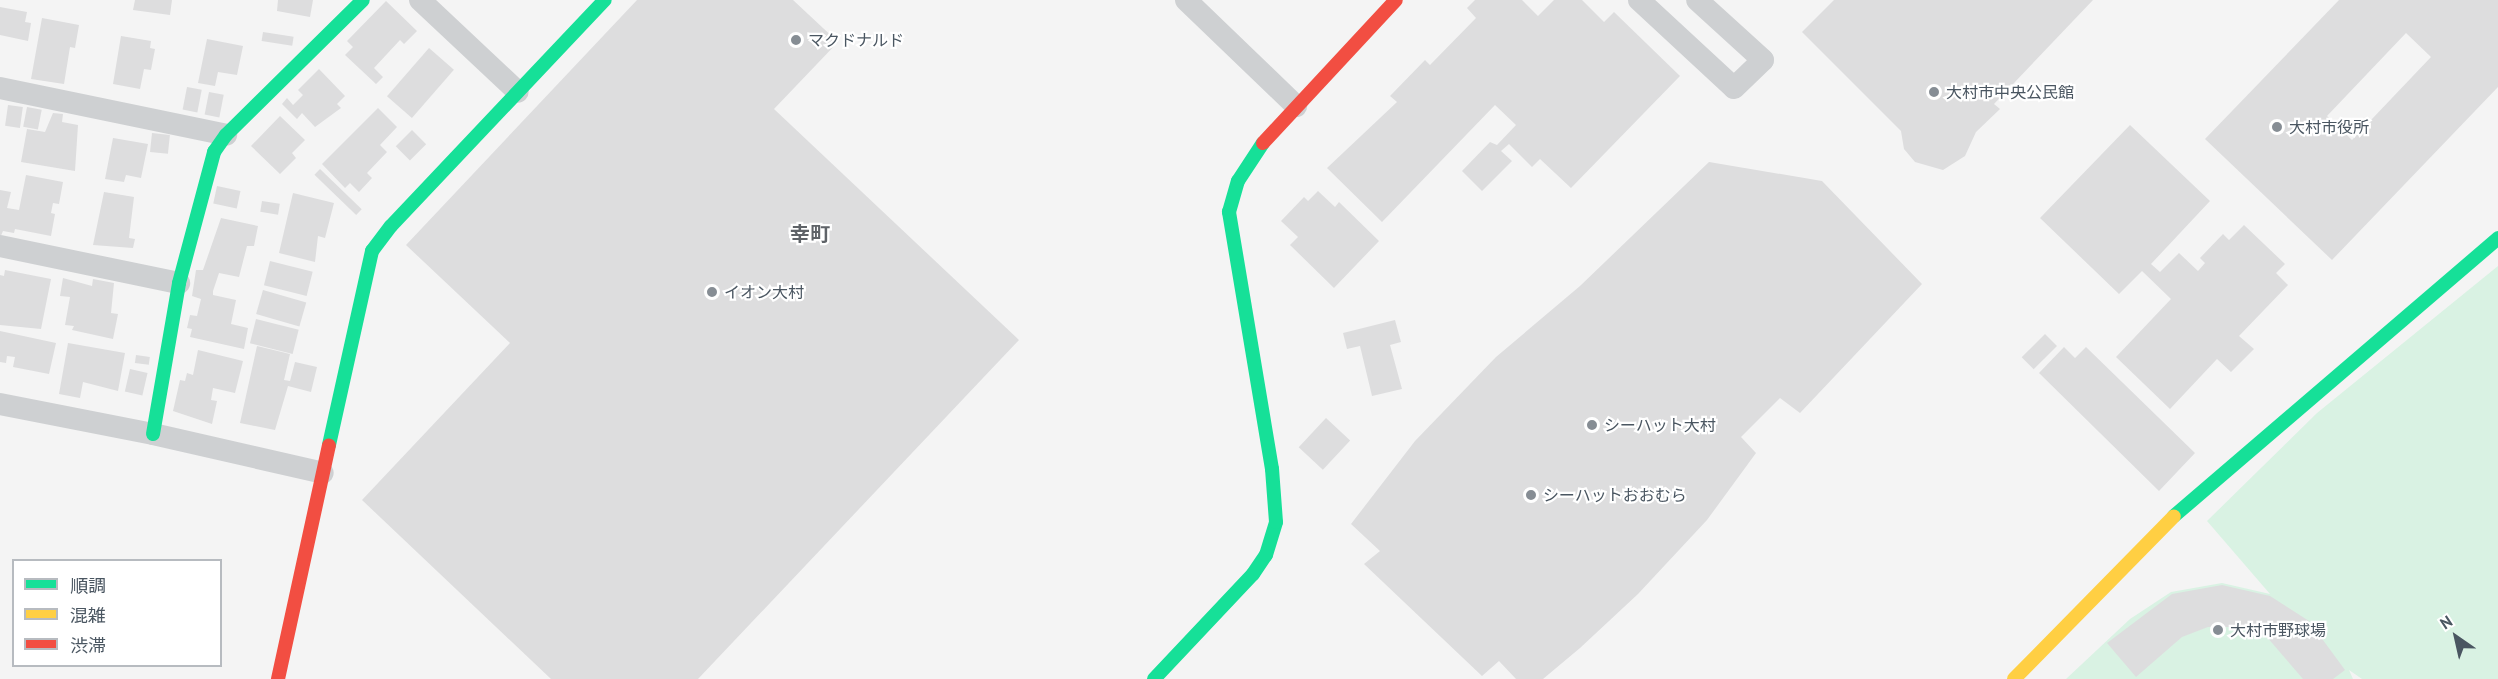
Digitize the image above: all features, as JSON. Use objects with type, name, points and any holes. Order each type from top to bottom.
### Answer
[{"type":"street","points":[[153,434],[179,282],[214,152],[226,135],[363,0]]},
{"type":"street","points":[[420,0],[518,92]]},
{"type":"street","points":[[278,679],[372,251],[391,226],[605,0]]},
{"type":"street","points":[[1186,0],[1296,106]]},
{"type":"street","points":[[1154,679],[1253,574],[1266,555],[1276,522],[1272,469],[1229,212],[1238,181],[1258,148],[1396,0]]},
{"type":"street","points":[[1639,0],[1734,88],[1763,60],[1697,0]]},
{"type":"street","points":[[0,88],[226,135]]},
{"type":"street","points":[[2014,679],[2151,537],[2498,238]]},
{"type":"street","points":[[0,246],[179,282]]},
{"type":"street","points":[[0,404],[153,434],[323,473]]},
{"type":"green space","points":[[2498,266],[2498,679],[2362,679],[2349,670],[2353,679],[2066,679],[2130,619],[2171,592],[2222,583],[2270,594],[2207,521],[2317,413]]},
{"type":"building","points":[[135,0],[172,0],[170,15],[133,10]]},
{"type":"building","points":[[278,0],[313,0],[310,17],[277,11]]},
{"type":"building","name":"イオン大村","points":[[637,0],[793,0],[838,42],[774,109],[1019,340],[698,679],[551,679],[362,500],[510,343],[406,245]]},
{"type":"building","points":[[1475,0],[1522,0],[1538,16],[1554,0],[1582,0],[1604,22],[1614,12],[1680,76],[1571,188],[1540,159],[1532,167],[1509,144],[1501,151],[1512,161],[1482,191],[1462,171],[1490,142],[1497,145],[1516,125],[1495,105],[1382,222],[1327,168],[1397,102],[1390,96],[1425,60],[1430,65],[1476,18],[1467,8]]},
{"type":"building","name":"大村市中央公民館","points":[[1834,0],[2093,0],[1994,104],[2000,109],[1976,132],[1965,156],[1943,170],[1915,162],[1904,149],[1901,131],[1802,32]]},
{"type":"building","name":"大村市役所","points":[[2339,0],[2498,0],[2498,87],[2332,260],[2205,139]],"holes":[[[2406,33],[2431,57],[2352,140],[2327,116]]]},
{"type":"building","points":[[386,1],[417,31],[404,44],[400,40],[374,68],[383,77],[376,84],[345,55],[353,47],[347,41]]},
{"type":"building","points":[[0,7],[27,12],[25,22],[31,23],[28,41],[0,35]]},
{"type":"building","points":[[42,18],[79,25],[75,48],[70,47],[64,84],[31,79]]},
{"type":"building","points":[[263,32],[294,37],[292,46],[262,41]]},
{"type":"building","points":[[121,36],[151,41],[150,48],[155,49],[151,70],[144,69],[140,89],[113,84]]},
{"type":"building","points":[[207,39],[243,46],[237,75],[218,72],[215,86],[198,83]]},
{"type":"building","points":[[429,48],[454,70],[412,118],[387,96]]},
{"type":"building","points":[[319,69],[345,96],[337,104],[341,108],[315,127],[302,113],[297,119],[282,104],[287,98],[293,105],[303,95],[298,90]]},
{"type":"building","points":[[187,87],[202,90],[197,112],[183,110]]},
{"type":"building","points":[[209,92],[224,95],[219,117],[205,115]]},
{"type":"building","points":[[8,105],[23,107],[20,128],[5,126]]},
{"type":"building","points":[[27,107],[42,110],[38,129],[23,127]]},
{"type":"building","points":[[378,108],[397,127],[380,145],[387,152],[367,173],[372,178],[359,192],[350,183],[345,188],[322,164]]},
{"type":"building","points":[[53,113],[63,114],[62,122],[78,125],[75,171],[21,162],[27,129],[45,132]]},
{"type":"building","points":[[280,116],[305,140],[292,153],[296,158],[280,174],[251,146]]},
{"type":"building","points":[[2130,125],[2210,201],[2151,264],[2160,272],[2179,253],[2198,271],[2205,263],[2200,258],[2223,234],[2229,240],[2244,225],[2285,264],[2276,273],[2288,285],[2239,336],[2254,349],[2231,372],[2217,359],[2170,409],[2116,357],[2171,299],[2142,271],[2119,294],[2040,218]]},
{"type":"building","points":[[412,130],[426,144],[410,160],[396,146]]},
{"type":"building","points":[[152,133],[170,135],[168,154],[150,152]]},
{"type":"building","points":[[113,138],[148,144],[141,178],[126,175],[124,182],[105,179]]},
{"type":"building","name":"シーハット大村","points":[[1709,162],[1822,181],[1922,284],[1800,413],[1780,398],[1741,437],[1756,453],[1707,520],[1638,594],[1580,648],[1543,679],[1516,679],[1499,661],[1482,676],[1364,564],[1380,551],[1351,524],[1415,441],[1496,357],[1580,286]]},
{"type":"building","points":[[320,169],[362,209],[356,215],[314,175]]},
{"type":"building","points":[[26,175],[63,182],[59,204],[53,203],[51,213],[55,214],[51,236],[15,229],[14,233],[3,231],[0,238],[0,190],[11,192],[7,208],[19,210]]},
{"type":"building","points":[[217,186],[240,191],[237,209],[213,204]]},
{"type":"building","points":[[1318,191],[1335,207],[1339,202],[1379,241],[1334,288],[1290,245],[1298,237],[1281,221],[1304,197],[1308,201]]},
{"type":"building","points":[[104,192],[134,197],[129,238],[135,239],[133,248],[93,245]]},
{"type":"building","points":[[293,193],[334,203],[325,238],[318,236],[315,262],[279,253]]},
{"type":"building","points":[[262,201],[280,204],[278,215],[260,212]]},
{"type":"building","points":[[221,218],[258,226],[254,246],[247,246],[239,277],[219,273],[213,291],[213,295],[236,300],[231,324],[248,328],[244,349],[190,337],[192,329],[187,328],[190,315],[197,316],[201,299],[192,296],[196,270],[203,270]]},
{"type":"building","points":[[270,261],[313,272],[307,296],[264,285]]},
{"type":"building","points":[[5,270],[51,279],[41,329],[0,325],[0,275],[4,276]]},
{"type":"building","points":[[63,278],[92,286],[93,279],[114,283],[111,313],[118,314],[113,339],[72,330],[74,326],[65,325],[70,297],[60,296]]},
{"type":"building","points":[[263,290],[306,302],[299,326],[256,314]]},
{"type":"building","points":[[256,319],[299,330],[293,354],[250,343]]},
{"type":"building","points":[[1395,320],[1401,342],[1390,345],[1402,389],[1372,396],[1360,346],[1347,349],[1343,333]]},
{"type":"building","points":[[0,331],[56,343],[49,374],[13,367],[15,357],[7,356],[6,363],[0,362]]},
{"type":"building","points":[[2045,334],[2057,346],[2034,369],[2022,357]]},
{"type":"building","points":[[68,343],[125,353],[118,391],[83,382],[80,398],[59,394]]},
{"type":"building","points":[[257,346],[290,354],[284,380],[290,381],[295,362],[317,367],[311,392],[288,386],[275,430],[240,423]]},
{"type":"building","points":[[2064,347],[2075,358],[2086,347],[2195,453],[2159,491],[2039,373]]},
{"type":"building","points":[[198,350],[243,361],[235,393],[213,388],[211,400],[217,401],[212,424],[173,411],[180,380],[185,381],[187,373],[193,375]]},
{"type":"building","points":[[136,355],[150,357],[149,365],[135,363]]},
{"type":"building","points":[[130,369],[148,373],[142,395],[125,391]]},
{"type":"building","points":[[1326,418],[1350,441],[1323,470],[1299,447]]},
{"type":"building","points":[[2222,585],[2270,596],[2309,621],[2345,670],[2333,679],[2303,679],[2266,636],[2239,627],[2208,627],[2182,637],[2136,677],[2107,643],[2172,594]]},
{"type":"traffic: fast","points":[[153,434],[179,283],[214,152],[226,135],[363,0]]},
{"type":"traffic: fast","points":[[329,445],[372,251],[391,226],[605,0]]},
{"type":"traffic: fast","points":[[1154,679],[1253,574],[1266,555],[1276,522],[1272,469],[1229,212],[1238,181],[1263,143]]},
{"type":"traffic: fast","points":[[2174,516],[2498,238]]},
{"type":"traffic: slow","points":[[2014,679],[2174,516]]},
{"type":"traffic: jam","points":[[1263,143],[1396,0]]},
{"type":"traffic: jam","points":[[278,679],[329,445]]},
{"type":"place","name":"マクドナルド","points":[[796,40]]},
{"type":"place","name":"大村市中央公民館","points":[[1934,92]]},
{"type":"place","name":"大村市役所","points":[[2277,127]]},
{"type":"place","name":"イオン大村","points":[[712,292]]},
{"type":"place","name":"シーハット大村","points":[[1592,425]]},
{"type":"place","name":"シーハットおおむら","points":[[1531,495]]},
{"type":"place","name":"大村市野球場","points":[[2218,630]]},
{"type":"district","name":"幸町","points":[[810,234]]}]
